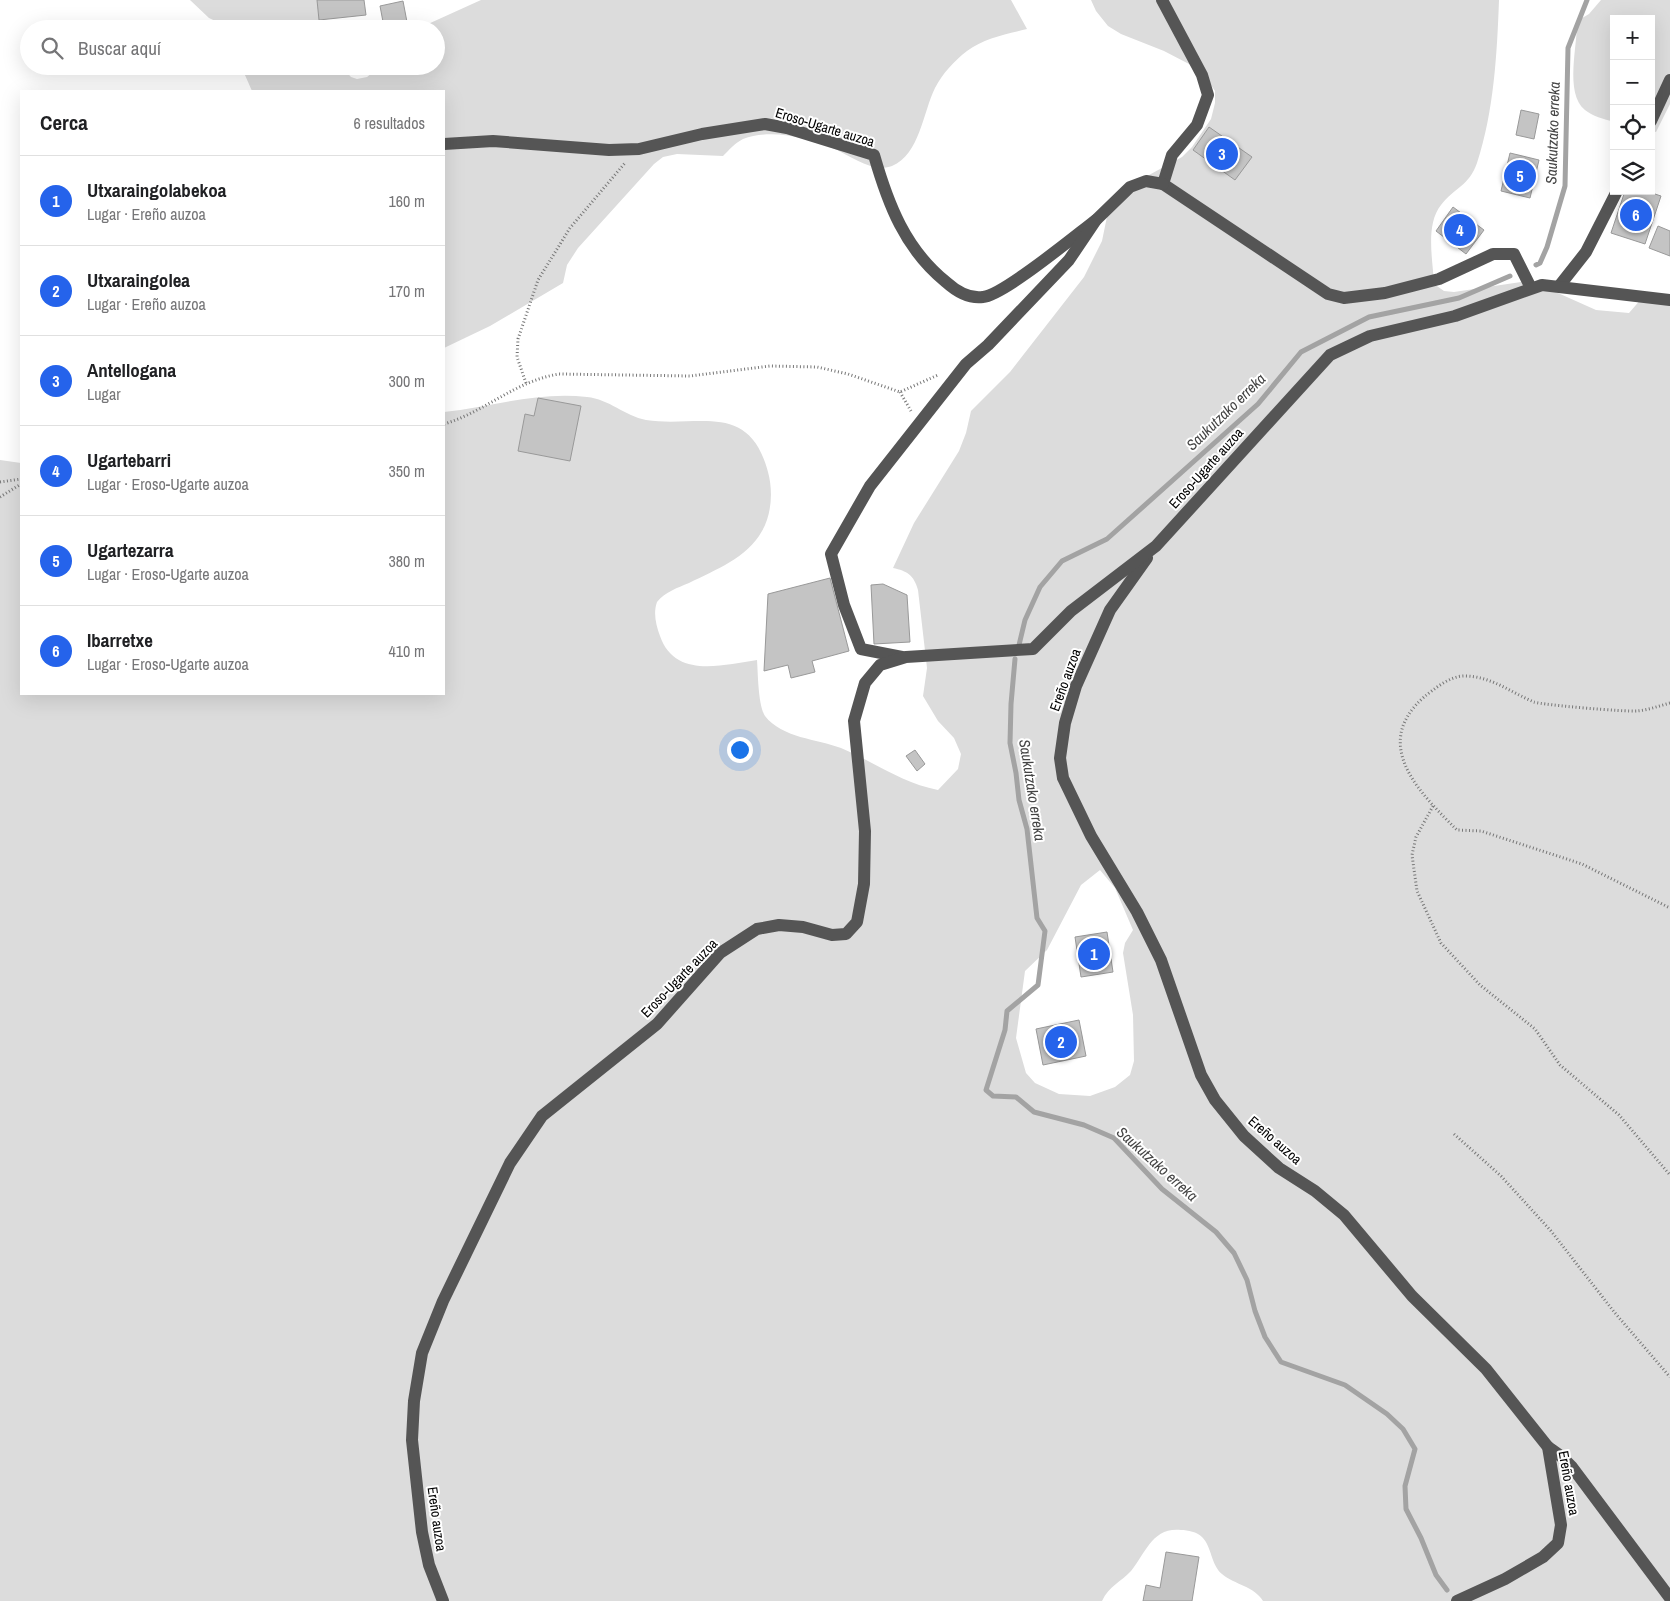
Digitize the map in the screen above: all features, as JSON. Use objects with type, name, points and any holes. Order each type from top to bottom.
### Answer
[{"type":"street","points":[[1162,0],[1202,76],[1208,95],[1197,125],[1172,154],[1163,184],[1328,294],[1344,298],[1385,292],[1439,279],[1493,254],[1514,254],[1531,288]]},
{"type":"street","points":[[1655,112],[1670,80]]},
{"type":"street","name":"Eroso-Ugarte auzoa","points":[[445,144],[493,141],[609,150],[631,149],[765,124],[787,128],[874,155],[886,197],[903,234],[931,270],[960,293],[984,297],[1006,287],[1096,220],[1130,187],[1146,181],[1163,184]]},
{"type":"street","points":[[1560,285],[1586,252],[1615,195]]},
{"type":"street","name":"Eroso-Ugarte auzoa","points":[[906,658],[861,649],[844,605],[831,554],[870,486],[916,427],[966,364],[988,345],[1069,260],[1096,220]]},
{"type":"street","name":"Eroso-Ugarte auzoa","points":[[412,1440],[414,1401],[426,1344],[443,1301],[510,1163],[542,1116],[657,1024],[720,953],[757,929],[779,925],[803,927],[832,935],[846,934],[857,922],[864,884],[865,830],[854,721],[865,684],[880,665],[906,658],[1033,649],[1071,612],[1156,546],[1330,355],[1370,336],[1455,316],[1542,285],[1560,285],[1670,300]]},
{"type":"street","name":"Ereño auzoa","points":[[1156,546],[1110,610],[1076,686],[1065,723],[1060,758],[1063,778],[1091,836],[1137,912],[1161,960],[1201,1075],[1214,1100],[1251,1143],[1279,1168],[1315,1191],[1344,1215],[1412,1296],[1486,1369],[1548,1447],[1561,1525],[1558,1544],[1543,1557],[1520,1570],[1457,1601]]},
{"type":"street","name":"Ereño auzoa","points":[[412,1440],[422,1532],[429,1565],[443,1601]]},
{"type":"street","points":[[1548,1447],[1572,1467],[1670,1598]]},
{"type":"path","points":[[526,383],[517,358],[518,339],[538,280],[570,228],[627,161],[631,149]]},
{"type":"path","points":[[445,424],[466,418],[539,377],[559,374],[690,376],[791,366],[817,367],[848,374],[900,392],[912,412],[916,427]]},
{"type":"path","points":[[900,392],[941,373]]},
{"type":"path","points":[[0,482],[20,479]]},
{"type":"path","points":[[0,497],[20,485]]},
{"type":"path","points":[[1670,703],[1636,711],[1536,703],[1488,679],[1462,676],[1436,687],[1413,707],[1402,731],[1402,763],[1418,789],[1457,830],[1481,831],[1582,864],[1670,908]]},
{"type":"path","points":[[1433,806],[1416,837],[1412,855],[1417,892],[1441,943],[1480,985],[1535,1029],[1560,1065],[1619,1115],[1670,1174]]},
{"type":"path","points":[[1454,1134],[1500,1176],[1551,1231],[1615,1314],[1670,1377]]},
{"type":"shaded area","points":[[190,0],[319,0],[319,20],[213,20]]},
{"type":"shaded area","points":[[481,0],[1011,0],[1027,29],[981,43],[967,51],[953,63],[935,88],[915,142],[909,152],[892,166],[885,168],[870,166],[825,145],[802,138],[778,134],[766,134],[743,139],[723,156],[677,154],[663,157],[654,164],[578,248],[567,265],[563,283],[490,326],[445,348],[445,90],[252,90],[245,75],[349,75],[357,79],[370,75],[445,75],[445,20],[437,20]]},
{"type":"shaded area","points":[[1091,0],[1499,0],[1494,82],[1483,143],[1474,171],[1470,177],[1446,199],[1436,213],[1431,233],[1434,284],[1444,291],[1454,292],[1527,281],[1596,310],[1629,313],[1642,298],[1670,295],[1670,1601],[1263,1601],[1255,1592],[1227,1578],[1218,1570],[1202,1537],[1187,1530],[1171,1530],[1156,1537],[1131,1571],[1112,1588],[1102,1601],[0,1601],[0,460],[20,463],[20,695],[445,695],[445,412],[515,400],[569,396],[595,398],[646,420],[719,422],[735,426],[748,435],[759,449],[768,472],[771,494],[768,517],[756,540],[739,556],[720,568],[672,591],[657,602],[655,610],[656,623],[667,650],[677,659],[688,664],[701,666],[757,660],[761,704],[765,716],[772,723],[800,737],[841,748],[900,777],[938,790],[958,769],[961,754],[954,738],[938,721],[923,696],[927,668],[918,590],[909,574],[893,568],[914,523],[959,451],[966,433],[971,411],[1010,372],[1084,277],[1102,241],[1110,202],[1127,187],[1182,157],[1192,147],[1211,119],[1215,103],[1215,91],[1206,78],[1189,64],[1164,51],[1121,34],[1108,26],[1096,11]],"holes":[[[1100,870],[1115,888],[1133,930],[1125,943],[1123,953],[1133,1015],[1134,1061],[1130,1075],[1115,1087],[1090,1096],[1059,1094],[1035,1083],[1026,1073],[1016,1038],[1025,971],[1047,950],[1081,885]]]},
{"type":"shaded area","points":[[1601,0],[1670,0],[1670,104],[1656,132],[1655,15],[1610,15],[1610,121],[1585,110],[1575,92],[1574,68],[1577,21],[1589,14]]},
{"type":"building","points":[[317,0],[364,0],[366,15],[319,20]]},
{"type":"building","points":[[403,1],[407,20],[383,20],[380,6]]},
{"type":"building","points":[[1521,110],[1539,114],[1534,139],[1516,135]]},
{"type":"building","points":[[1209,127],[1252,157],[1235,180],[1193,150]]},
{"type":"building","points":[[1510,153],[1539,160],[1530,198],[1501,191]]},
{"type":"building","points":[[1655,194],[1661,196],[1645,244],[1611,233],[1624,195]]},
{"type":"building","points":[[1453,207],[1484,230],[1466,254],[1436,231]]},
{"type":"building","points":[[1658,226],[1670,231],[1670,256],[1649,248]]},
{"type":"building","points":[[538,398],[581,406],[570,461],[518,451],[525,414],[534,416]]},
{"type":"building","points":[[830,578],[849,651],[812,661],[815,672],[791,678],[788,665],[764,671],[768,594]]},
{"type":"building","points":[[883,584],[907,595],[910,642],[874,644],[871,585]]},
{"type":"building","points":[[915,750],[925,764],[917,771],[906,756]]},
{"type":"building","points":[[1107,932],[1113,972],[1081,977],[1075,937]]},
{"type":"building","points":[[1079,1020],[1086,1056],[1043,1065],[1036,1029]]},
{"type":"building","points":[[1166,1552],[1199,1557],[1192,1601],[1143,1601],[1146,1585],[1160,1588]]},
{"type":"waterway","name":"Saukutzako erreka","points":[[1536,265],[1540,263],[1547,247],[1565,186],[1568,48],[1587,0]]},
{"type":"waterway","name":"Saukutzako erreka","points":[[1019,645],[1025,620],[1040,587],[1062,561],[1107,539],[1258,404],[1301,352],[1369,317],[1459,298],[1510,276]]},
{"type":"waterway","name":"Saukutzako erreka","points":[[1015,659],[1010,743],[1019,800],[1027,829],[1037,918],[1045,931],[1038,985],[1007,1011],[1005,1030],[986,1090],[993,1096],[1016,1097],[1034,1112],[1084,1125],[1114,1138],[1162,1189],[1216,1232],[1234,1253],[1247,1280],[1255,1311],[1265,1337],[1281,1362],[1345,1385],[1387,1414],[1403,1429],[1415,1449],[1405,1486],[1406,1509],[1421,1538],[1436,1575],[1447,1590]]},
{"type":"place","name":"Antellogana","points":[[1222,154]]},
{"type":"place","name":"Ugartezarra","points":[[1520,176]]},
{"type":"place","name":"Ibarretxe","points":[[1636,215]]},
{"type":"place","name":"Ugartebarri","points":[[1460,230]]},
{"type":"place","name":"Utxaraingolabekoa","points":[[1094,954]]},
{"type":"place","name":"Utxaraingolea","points":[[1061,1042]]}]
